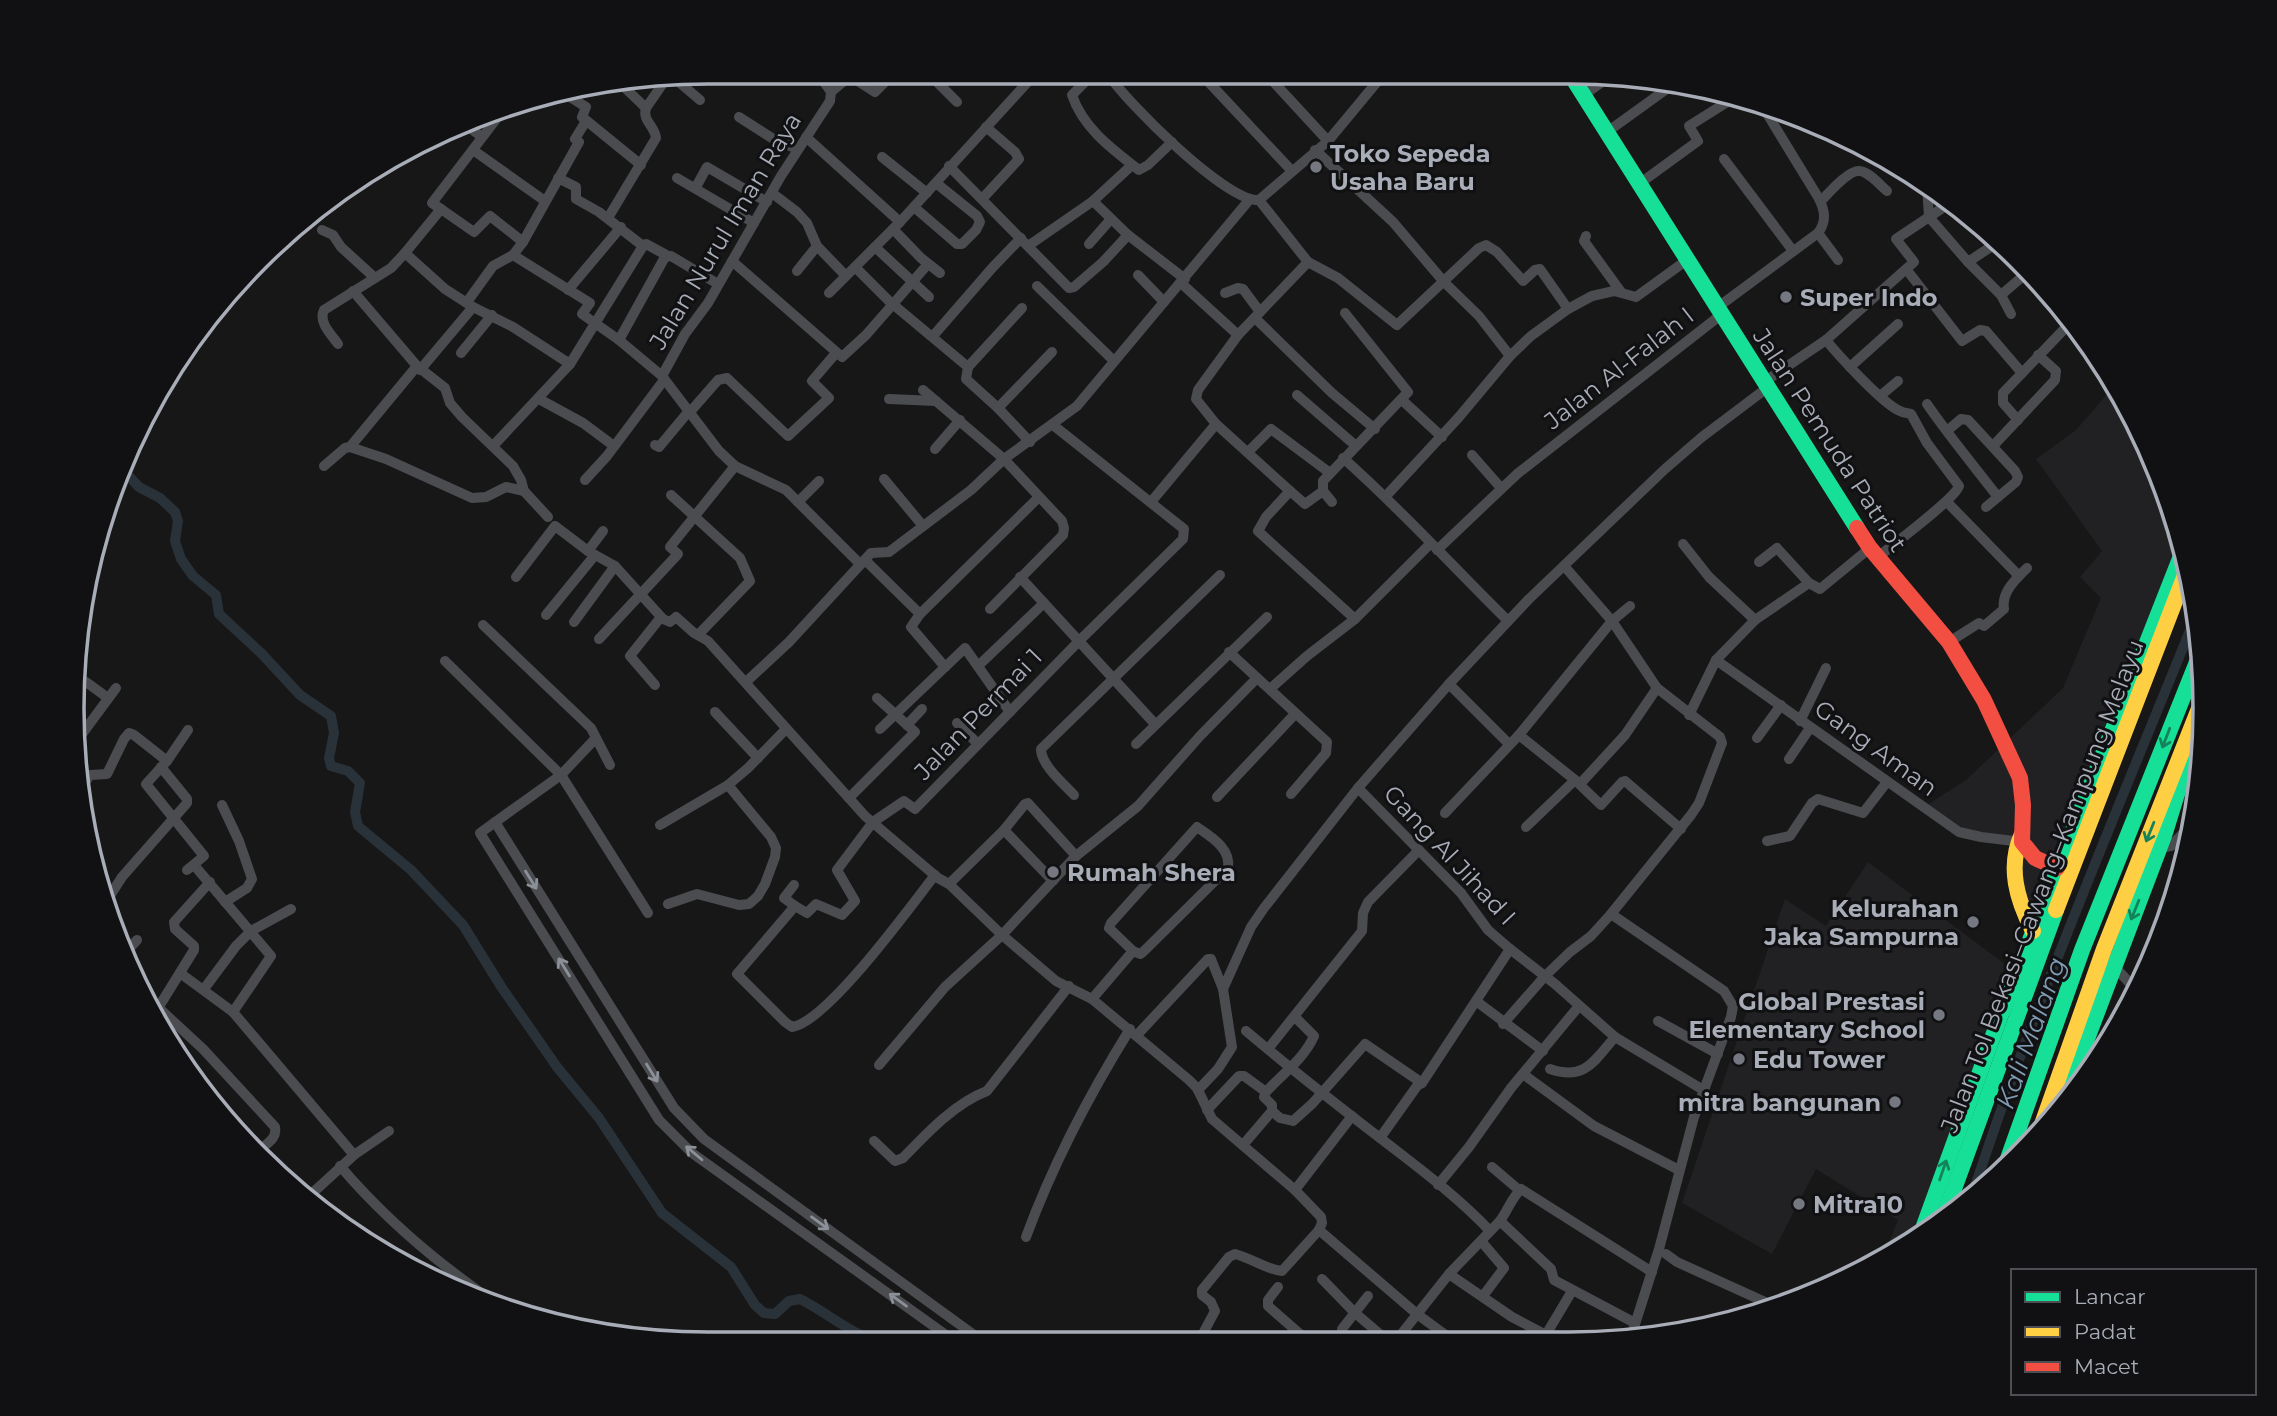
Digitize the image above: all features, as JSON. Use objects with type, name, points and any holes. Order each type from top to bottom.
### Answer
[{"type":"main road","name":"Jalan Pemuda Patriot","points":[[1577,84],[1874,553],[1949,642],[1984,701],[2014,761],[2023,793],[2020,839],[2014,872],[2021,910],[2033,931]]},
{"type":"main road","points":[[1926,1220],[1953,1141],[2057,868],[2177,567]]},
{"type":"main road","name":"Jalan Tol Bekasi–Cawang–Kampung Melayu","points":[[1949,1203],[2016,1012],[2181,586]]},
{"type":"main road","points":[[2012,1147],[2082,950],[2192,674]]},
{"type":"main road","points":[[2048,1107],[2104,949],[2193,725]]},
{"type":"main road","points":[[2074,1075],[2180,793],[2192,747]]},
{"type":"main road","points":[[2020,839],[2035,858],[2057,868]]},
{"type":"street","points":[[825,84],[831,92],[840,84]]},
{"type":"street","points":[[862,84],[873,92],[877,92],[884,84]]},
{"type":"street","points":[[939,84],[957,102]]},
{"type":"street","points":[[829,293],[915,207],[949,166],[1026,84]]},
{"type":"street","points":[[1083,84],[1072,95],[1085,122],[1139,170],[1172,142]]},
{"type":"street","points":[[1116,84],[1137,110],[1217,180],[1254,200],[1308,262],[1338,278],[1396,325],[1479,248],[1486,245],[1497,252],[1523,281],[1540,269],[1568,309]]},
{"type":"street","points":[[1210,84],[1291,170]]},
{"type":"street","points":[[1275,84],[1328,141]]},
{"type":"street","points":[[746,682],[789,642],[872,553],[889,552],[1004,459],[1077,406],[1254,200],[1328,141],[1375,84]]},
{"type":"street","points":[[682,85],[700,100]]},
{"type":"street","points":[[1584,95],[1598,85]]},
{"type":"street","points":[[608,218],[656,138],[645,118],[646,108],[661,86]]},
{"type":"street","points":[[626,89],[646,108]]},
{"type":"street","points":[[1607,132],[1663,91]]},
{"type":"street","name":"Jalan Nurul Iman Raya","points":[[585,480],[614,446],[663,378],[685,334],[708,303],[769,197],[830,101],[831,92]]},
{"type":"street","points":[[574,99],[586,107],[582,116],[586,121],[641,165]]},
{"type":"street","points":[[1639,184],[1698,141],[1689,126],[1725,104]]},
{"type":"street","points":[[739,117],[775,139],[798,149]]},
{"type":"street","points":[[1769,117],[1821,201],[1824,222],[1818,233],[1838,260]]},
{"type":"street","points":[[324,466],[345,448],[350,447],[470,304],[493,266],[513,255],[523,242],[579,142],[575,139],[586,121]]},
{"type":"street","points":[[494,122],[432,203],[474,232],[490,216],[523,242]]},
{"type":"street","points":[[982,199],[1019,159],[1015,152],[986,127]]},
{"type":"street","points":[[472,130],[482,137]]},
{"type":"street","points":[[806,136],[897,226],[928,264],[940,273]]},
{"type":"street","points":[[473,150],[545,201]]},
{"type":"street","points":[[1315,150],[1393,222],[1444,282],[1479,316],[1510,356]]},
{"type":"street","points":[[882,157],[927,193]]},
{"type":"street","points":[[1724,159],[1793,251]]},
{"type":"street","points":[[933,336],[993,267],[1025,242],[1093,201],[1132,165]]},
{"type":"street","points":[[949,166],[1067,287],[1074,287]]},
{"type":"street","points":[[696,187],[707,167],[769,197],[802,218],[817,246],[845,275]]},
{"type":"street","points":[[1821,201],[1849,175],[1858,171],[1864,172],[1887,191]]},
{"type":"street","points":[[558,178],[576,187],[576,200],[608,218],[643,246]]},
{"type":"street","points":[[677,178],[754,223]]},
{"type":"street","points":[[915,207],[957,244],[962,244],[976,230],[979,222],[977,216],[936,183]]},
{"type":"street","points":[[1928,198],[1929,217],[2001,295],[2011,314]]},
{"type":"street","points":[[1093,201],[1128,235],[1183,281],[1238,335]]},
{"type":"street","points":[[1223,989],[1251,927],[1358,788],[1449,684],[1508,621],[1665,469],[1766,385],[1826,340],[1914,262],[1896,239],[1942,208]]},
{"type":"street","points":[[338,344],[324,324],[324,310],[407,255],[441,209]]},
{"type":"street","points":[[1089,244],[1111,219]]},
{"type":"street","points":[[568,290],[621,227]]},
{"type":"street","points":[[322,230],[333,235],[341,247],[375,278]]},
{"type":"street","name":"Jalan Al-Falah I","points":[[1270,689],[1355,619],[1501,488],[1818,233]]},
{"type":"street","points":[[1056,306],[1128,235]]},
{"type":"street","points":[[1586,236],[1584,241],[1621,292],[1630,297],[1636,297],[1686,260]]},
{"type":"street","points":[[493,446],[570,364],[643,246],[646,244],[718,284]]},
{"type":"street","points":[[797,271],[817,246]]},
{"type":"street","points":[[875,247],[929,298]]},
{"type":"street","points":[[1968,262],[1989,248]]},
{"type":"street","points":[[407,255],[433,279],[470,304],[570,364]]},
{"type":"street","points":[[513,255],[590,303],[582,314],[619,340],[663,378],[719,451],[735,466],[786,491],[919,614]]},
{"type":"street","points":[[619,340],[651,279],[668,256]]},
{"type":"street","points":[[732,261],[842,357],[862,340],[928,264]]},
{"type":"street","points":[[1308,262],[1238,335],[1196,393],[1200,405],[1216,424],[1305,504],[1323,491]]},
{"type":"street","points":[[855,267],[893,304],[968,367]]},
{"type":"street","points":[[1910,274],[1962,341],[1983,330],[2022,373]]},
{"type":"street","points":[[1138,275],[1164,302]]},
{"type":"street","points":[[2001,295],[2021,278]]},
{"type":"street","points":[[1037,286],[1114,361]]},
{"type":"street","points":[[1225,293],[1243,289],[1258,315],[1322,383],[1375,429]]},
{"type":"street","points":[[353,291],[418,368],[444,388],[450,403],[517,471],[524,491],[548,517]]},
{"type":"street","points":[[1386,496],[1442,437],[1510,356],[1531,336],[1568,309],[1600,293],[1621,292]]},
{"type":"street","points":[[1022,309],[968,367],[966,379],[1030,442]]},
{"type":"street","points":[[1332,502],[1323,491],[1322,483],[1343,458],[1402,400],[1408,390],[1345,313]]},
{"type":"street","points":[[461,353],[492,315]]},
{"type":"street","points":[[1850,367],[1898,324]]},
{"type":"street","points":[[2018,420],[2004,406],[2001,398],[2003,393],[2064,329]]},
{"type":"street","points":[[1759,562],[1777,548],[1809,583],[1820,589],[1947,502],[1958,491],[1959,486],[1927,443],[1911,414],[1899,411],[1880,396],[1826,340]]},
{"type":"street","points":[[998,408],[1052,352]]},
{"type":"street","points":[[654,445],[659,447],[718,380],[727,378],[788,436],[830,398],[812,381],[836,353]]},
{"type":"street","points":[[1993,446],[2057,377],[2054,369],[2038,355]]},
{"type":"street","points":[[1880,396],[1898,381]]},
{"type":"street","points":[[923,390],[1004,459],[1062,521],[1065,528],[1063,535],[990,609]]},
{"type":"street","points":[[1297,395],[1356,446]]},
{"type":"street","points":[[539,399],[583,424],[614,446]]},
{"type":"street","points":[[889,399],[936,401]]},
{"type":"street","points":[[1402,400],[1442,437]]},
{"type":"street","points":[[1927,404],[1998,497]]},
{"type":"street","points":[[1947,431],[1961,419],[1966,419],[2018,477],[2016,482],[1986,508]]},
{"type":"street","points":[[935,449],[960,420]]},
{"type":"street","points":[[1053,425],[1151,502],[1216,424]]},
{"type":"street","points":[[1248,452],[1271,429],[1330,473]]},
{"type":"street","points":[[350,447],[386,459],[472,498],[486,497],[506,487],[524,491]]},
{"type":"street","points":[[1472,455],[1501,488]]},
{"type":"street","points":[[1343,458],[1386,496],[1508,621]]},
{"type":"street","points":[[599,639],[678,554],[670,547],[735,466]]},
{"type":"street","points":[[884,479],[923,526]]},
{"type":"street","points":[[798,502],[819,481]]},
{"type":"street","points":[[1286,487],[1258,531],[1355,619]]},
{"type":"street","points":[[671,495],[740,558],[750,581],[698,635]]},
{"type":"street","points":[[945,667],[911,627],[919,614],[1039,497]]},
{"type":"street","name":"Jalan Permai 1","points":[[873,822],[904,801],[915,809],[1183,539],[1184,529],[1151,502]]},
{"type":"street","points":[[1947,502],[2019,576]]},
{"type":"street","points":[[516,577],[555,526],[591,553],[615,566],[661,617],[670,622],[676,617],[716,649],[873,822],[949,884],[1002,935],[1056,981],[1092,999],[1134,1032],[1198,1090],[1212,1119],[1295,1190],[1321,1217],[1319,1230],[1282,1271],[1273,1270],[1243,1256],[1235,1254],[1229,1257],[1202,1290],[1202,1295],[1211,1302],[1215,1311],[1206,1332]]},
{"type":"street","points":[[546,615],[591,553],[603,531]]},
{"type":"street","points":[[1683,544],[1709,577],[1755,620]]},
{"type":"street","points":[[574,622],[615,566]]},
{"type":"street","points":[[1503,1024],[1570,951],[1591,936],[1681,829],[1699,803],[1722,743],[1720,737],[1657,688],[1612,621],[1565,566]]},
{"type":"street","points":[[1949,642],[1979,623],[1984,626],[2004,609],[2003,601],[2008,589],[2028,568]]},
{"type":"street","points":[[1074,795],[1046,763],[1041,748],[1220,575]]},
{"type":"street","points":[[1020,577],[1155,724]]},
{"type":"street","points":[[1689,715],[1716,660],[1755,620],[1809,583]]},
{"type":"street","points":[[978,666],[1044,603]]},
{"type":"street","points":[[1446,813],[1519,735],[1612,621],[1630,606]]},
{"type":"street","points":[[654,685],[630,656],[661,617]]},
{"type":"street","points":[[1136,744],[1266,617]]},
{"type":"street","points":[[483,625],[591,728],[610,765]]},
{"type":"street","points":[[880,729],[965,648],[1010,712]]},
{"type":"street","points":[[1229,652],[1327,742],[1326,753],[1291,794]]},
{"type":"street","name":"Gang Aman","points":[[1716,660],[1959,832],[2020,839]]},
{"type":"street","points":[[445,661],[561,775],[648,914]]},
{"type":"street","points":[[1800,721],[1826,668]]},
{"type":"street","points":[[879,1065],[930,1002],[1002,935],[1076,856],[1138,806],[1200,736],[1257,678]]},
{"type":"street","points":[[85,682],[108,698]]},
{"type":"street","points":[[1449,684],[1509,744]]},
{"type":"street","points":[[85,730],[116,688]]},
{"type":"street","points":[[1526,827],[1625,735],[1657,688]]},
{"type":"street","points":[[877,698],[911,728]]},
{"type":"street","points":[[1757,738],[1780,705]]},
{"type":"street","points":[[849,798],[911,728],[922,709]]},
{"type":"street","points":[[715,712],[758,758]]},
{"type":"street","points":[[1217,797],[1295,714]]},
{"type":"street","points":[[911,728],[925,723]]},
{"type":"street","points":[[957,723],[978,744]]},
{"type":"street","points":[[1788,759],[1810,728]]},
{"type":"street","points":[[660,825],[728,785],[786,729]]},
{"type":"street","points":[[188,730],[146,786],[204,856],[190,867],[210,882],[271,957],[233,1012]]},
{"type":"street","points":[[88,775],[107,774],[129,733],[139,738],[164,764],[187,799],[186,805],[122,877],[112,893]]},
{"type":"street","points":[[1519,735],[1602,805],[1625,781],[1681,829]]},
{"type":"street","points":[[595,739],[561,775],[480,832],[659,1120],[692,1153],[942,1332]]},
{"type":"street","points":[[1767,841],[1790,836],[1812,803],[1818,799],[1863,813],[1887,782]]},
{"type":"street","points":[[668,904],[697,894],[739,905],[749,904],[765,884],[776,848],[728,785]]},
{"type":"street","name":"Gang Al Jihad I","points":[[1358,788],[1461,893],[1488,930],[1615,1037],[1704,1091]]},
{"type":"street","points":[[949,884],[1028,803],[1076,856]]},
{"type":"street","points":[[222,806],[239,841],[252,879],[247,887],[225,902]]},
{"type":"street","points":[[495,822],[674,1108],[704,1139],[970,1332]]},
{"type":"street","points":[[794,885],[784,898],[794,906],[807,914],[816,904],[842,915],[855,901],[837,870],[873,822]]},
{"type":"street","points":[[1197,827],[1224,849],[1229,860],[1228,868],[1143,952],[1140,954],[1133,951],[1110,928],[1111,923],[1197,827]]},
{"type":"street","points":[[1004,830],[1053,881]]},
{"type":"street","points":[[2159,848],[2171,846],[2179,837]]},
{"type":"street","points":[[1268,1049],[1362,931],[1368,902],[1419,850]]},
{"type":"street","points":[[794,906],[737,974],[766,1006],[792,1027],[805,1024],[831,1001],[874,953],[935,875]]},
{"type":"street","points":[[160,1006],[194,948],[175,929],[174,922],[210,882]]},
{"type":"street","points":[[204,989],[236,946],[251,932],[291,909]]},
{"type":"street","points":[[1611,914],[1724,991],[1733,1006],[1694,1117],[1652,1272],[1633,1329]]},
{"type":"street","points":[[131,947],[137,940]]},
{"type":"street","points":[[1380,1138],[1417,1086],[1422,1083],[1510,949]]},
{"type":"street","points":[[1092,999],[1133,951]]},
{"type":"street","points":[[1026,1237],[1041,1195],[1102,1074],[1134,1032],[1208,959],[1213,961],[1223,989],[1232,1047],[1218,1069],[1198,1090]]},
{"type":"street","points":[[2113,965],[2130,983]]},
{"type":"street","points":[[180,973],[233,1012],[354,1155]]},
{"type":"street","points":[[874,1141],[895,1161],[903,1158],[971,1097],[987,1091],[1069,986]]},
{"type":"street","points":[[1476,1001],[1503,1024],[1543,1051]]},
{"type":"street","points":[[1438,1185],[1579,1006]]},
{"type":"street","points":[[1243,1145],[1272,1111],[1272,1105],[1264,1097],[1266,1092],[1311,1044],[1314,1036],[1295,1017]]},
{"type":"street","points":[[168,1020],[203,1049],[275,1127],[276,1133],[264,1146]]},
{"type":"street","points":[[1658,1021],[1718,1054]]},
{"type":"street","points":[[1246,1031],[1438,1185],[1490,1231]]},
{"type":"street","points":[[1550,1069],[1571,1073],[1584,1071],[1615,1037]]},
{"type":"street","points":[[1272,1111],[1280,1118],[1293,1121],[1365,1044],[1422,1083]]},
{"type":"street","points":[[1523,1074],[1594,1126],[1679,1170]]},
{"type":"street","points":[[1207,1110],[1239,1076],[1244,1076],[1266,1092]]},
{"type":"street","points":[[1295,1190],[1352,1116]]},
{"type":"street","points":[[314,1191],[354,1155],[389,1131]]},
{"type":"street","points":[[720,1173],[731,1158]]},
{"type":"street","points":[[341,1166],[364,1194],[397,1226],[471,1286]]},
{"type":"street","points":[[1492,1167],[1520,1191],[1526,1191],[1652,1272]]},
{"type":"street","points":[[1403,1332],[1449,1275],[1500,1221],[1506,1213],[1507,1205],[1520,1191]]},
{"type":"street","points":[[1500,1221],[1551,1269],[1554,1280],[1635,1323]]},
{"type":"street","points":[[1319,1230],[1441,1332]]},
{"type":"street","points":[[1481,1241],[1504,1268],[1483,1296]]},
{"type":"street","points":[[1666,1254],[1677,1262],[1763,1301]]},
{"type":"street","points":[[1449,1275],[1534,1332]]},
{"type":"street","points":[[1322,1279],[1377,1332]]},
{"type":"street","points":[[1278,1287],[1268,1300],[1268,1306],[1298,1332]]},
{"type":"street","points":[[1548,1332],[1572,1291]]},
{"type":"street","points":[[1342,1329],[1368,1296]]},
{"type":"shaded area","points":[[2108,394],[2146,469],[2177,567],[2033,931],[2021,910],[2017,842],[1981,837],[1922,808],[1966,780],[2063,688],[2101,598],[2080,577],[2102,551],[2036,459],[2076,430]]},
{"type":"shaded area","points":[[1868,862],[2017,973],[1926,1219],[1888,1244],[1898,1220],[1816,1169],[1772,1254],[1682,1203],[1785,899],[1826,926]]},
{"type":"waterway","points":[[128,476],[139,487],[160,498],[175,512],[178,521],[175,541],[181,559],[193,576],[216,595],[219,614],[262,654],[300,695],[331,716],[334,733],[329,758],[331,766],[348,771],[360,783],[355,812],[358,826],[411,870],[463,925],[502,988],[557,1067],[599,1118],[662,1213],[731,1267],[755,1305],[764,1313],[775,1314],[789,1301],[800,1299],[854,1332]]},
{"type":"waterway","name":"Kali Malang","points":[[1978,1179],[2050,977],[2189,633]]},
{"type":"traffic: fast","points":[[1577,84],[1857,528]]},
{"type":"traffic: fast","points":[[1926,1220],[2001,1014],[2177,567]]},
{"type":"traffic: fast","points":[[2012,1147],[2082,950],[2192,674]]},
{"type":"traffic: fast","points":[[2073,1075],[2164,836],[2192,745]]},
{"type":"traffic: fast","points":[[1949,1203],[2056,910]]},
{"type":"traffic: slow","points":[[2056,910],[2181,586]]},
{"type":"traffic: slow","points":[[2048,1107],[2104,949],[2193,725]]},
{"type":"traffic: slow","points":[[2022,834],[2015,859],[2016,883],[2022,907],[2033,931]]},
{"type":"traffic: jam","points":[[1857,528],[1870,548],[1949,642],[1984,700],[2020,778],[2023,805],[2022,842],[2035,858],[2057,868]]},
{"type":"place","name":"Toko Sepeda Usaha Baru","points":[[1316,167]]},
{"type":"place","name":"Super Indo","points":[[1786,297]]},
{"type":"place","name":"Rumah Shera","points":[[1053,872]]},
{"type":"place","name":"Kelurahan Jaka Sampurna","points":[[1973,922]]},
{"type":"place","name":"Global Prestasi Elementary School","points":[[1939,1015]]},
{"type":"place","name":"Edu Tower","points":[[1739,1059]]},
{"type":"place","name":"mitra bangunan","points":[[1895,1102]]},
{"type":"place","name":"Mitra10","points":[[1799,1204]]}]
